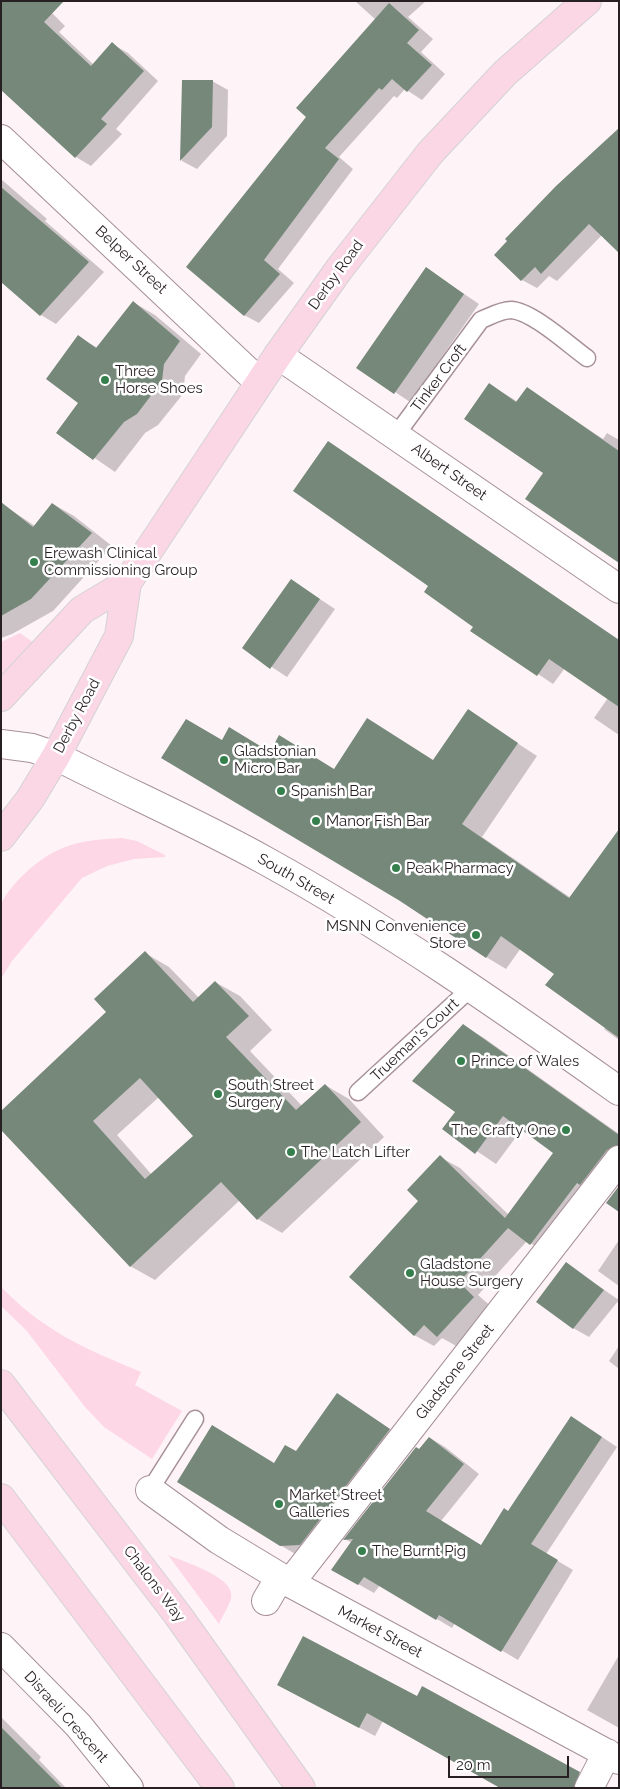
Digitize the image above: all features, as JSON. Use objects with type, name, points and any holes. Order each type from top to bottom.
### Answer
[{"type":"main road","name":"Derby Road","points":[[1,837],[30,799],[56,756],[119,636],[127,583],[278,355],[340,268],[430,153],[505,73],[587,1]]},
{"type":"main road","name":"Derby Road","points":[[1,697],[82,610],[127,583]]},
{"type":"main road","name":"Chalons Way","points":[[1,1384],[177,1614],[301,1788]]},
{"type":"main road","points":[[1,1498],[220,1788]]},
{"type":"street","name":"Belper Street","points":[[1,138],[260,382]]},
{"type":"street","name":"Albert Street","points":[[278,355],[619,589]]},
{"type":"street","name":"South Street","points":[[1,744],[32,748],[56,756],[265,860],[333,899],[471,988],[619,1091]]},
{"type":"street","name":"Gladstone Street","points":[[266,1601],[285,1580],[619,1160]]},
{"type":"street","name":"Market Street","points":[[150,1490],[219,1540],[285,1580],[613,1757]]},
{"type":"street","name":"Disraeli Crescent","points":[[1,1648],[78,1725],[129,1788]]},
{"type":"street","points":[[589,1788],[613,1757]]},
{"type":"lane","name":"Tinker Croft","points":[[396,435],[482,320],[497,312],[511,310],[524,313],[587,358]]},
{"type":"lane","name":"Trueman's Court","points":[[358,1092],[471,988]]},
{"type":"lane","points":[[150,1490],[195,1419]]},
{"type":"shaded area","points":[[20,633],[34,643],[1,675],[1,642]]},
{"type":"shaded area","points":[[122,838],[137,841],[165,855],[165,857],[134,859],[107,866],[82,878],[12,961],[1,979],[1,906],[18,880],[42,859],[65,847],[77,843]]},
{"type":"shaded area","points":[[1,1287],[33,1316],[66,1337],[101,1355],[141,1372],[135,1385],[182,1411],[152,1459],[104,1427],[85,1407],[26,1330],[1,1306]]},
{"type":"shaded area","points":[[168,1555],[208,1571],[226,1584],[231,1591],[231,1599],[219,1624]]},
{"type":"building","points":[[1,1],[64,1],[44,22],[91,66],[112,42],[144,71],[101,119],[107,124],[75,158],[1,90]]},
{"type":"building","points":[[389,3],[419,30],[407,43],[432,65],[407,92],[392,79],[382,90],[379,88],[325,148],[339,159],[264,260],[280,274],[244,316],[186,267],[306,117],[296,108]]},
{"type":"building","points":[[182,80],[213,80],[212,127],[180,161]]},
{"type":"building","points":[[619,128],[619,253],[589,224],[541,274],[535,267],[521,281],[494,255],[507,241],[505,239],[556,186]]},
{"type":"building","points":[[1,187],[89,262],[40,316],[1,282]]},
{"type":"building","points":[[426,267],[464,294],[394,394],[356,368]]},
{"type":"building","name":"Three Horse Shoes","points":[[133,301],[180,341],[164,364],[162,381],[137,414],[124,422],[93,460],[56,433],[78,403],[46,379],[78,335],[96,348]]},
{"type":"building","points":[[489,383],[516,402],[527,387],[619,451],[619,563],[525,499],[543,473],[464,419]]},
{"type":"building","points":[[328,441],[619,640],[619,707],[549,659],[537,676],[470,631],[473,627],[424,592],[428,586],[293,491]]},
{"type":"building","name":"Erewash Clinical Commissioning Group","points":[[1,502],[33,527],[52,503],[92,533],[31,599],[1,616]]},
{"type":"building","points":[[291,579],[320,599],[270,669],[242,648]]},
{"type":"building","points":[[468,709],[518,743],[462,824],[569,898],[619,829],[619,1038],[545,985],[554,974],[501,936],[486,958],[400,901],[161,758],[186,719],[222,740],[229,727],[270,752],[279,735],[334,769],[367,718],[433,760]]},
{"type":"building","name":"South Street Surgery","points":[[145,951],[193,1002],[215,981],[249,1016],[226,1037],[296,1110],[325,1084],[361,1122],[257,1220],[221,1182],[130,1267],[1,1130],[1,1111],[106,1012],[94,999]],"holes":[[[140,1078],[193,1136],[145,1179],[93,1121]]]},
{"type":"building","points":[[463,1024],[619,1135],[619,1145],[607,1150],[580,1185],[577,1183],[530,1245],[508,1228],[459,1282],[474,1297],[437,1337],[424,1325],[414,1336],[349,1277],[418,1201],[407,1190],[440,1155],[505,1218],[553,1153],[503,1116],[475,1154],[442,1129],[455,1112],[412,1081]]},
{"type":"building","points":[[619,1186],[619,1212],[606,1203]]},
{"type":"building","points":[[566,1262],[604,1290],[573,1329],[536,1302]]},
{"type":"building","points":[[337,1393],[390,1429],[300,1545],[280,1546],[177,1482],[212,1425],[274,1463],[285,1445],[296,1451]]},
{"type":"building","points":[[571,1416],[602,1437],[531,1544],[558,1560],[501,1652],[439,1615],[436,1620],[364,1577],[358,1585],[331,1570],[353,1539],[343,1540],[416,1447],[419,1449],[429,1437],[464,1464],[426,1511],[481,1545],[504,1508],[508,1511]]},
{"type":"building","points":[[303,1636],[417,1696],[422,1686],[580,1772],[574,1788],[500,1788],[367,1713],[359,1728],[277,1685]]},
{"type":"building","points":[[1,1727],[62,1788],[1,1788]]},
{"type":"place","name":"Three Horse Shoes","points":[[105,380]]},
{"type":"place","name":"Erewash Clinical Commissioning Group","points":[[34,562]]},
{"type":"place","name":"Gladstonian Micro Bar","points":[[224,760]]},
{"type":"place","name":"Spanish Bar","points":[[281,791]]},
{"type":"place","name":"Manor Fish Bar","points":[[316,821]]},
{"type":"place","name":"Peak Pharmacy","points":[[396,868]]},
{"type":"place","name":"MSNN Convenience Store","points":[[476,935]]},
{"type":"place","name":"Prince of Wales","points":[[461,1061]]},
{"type":"place","name":"South Street Surgery","points":[[218,1094]]},
{"type":"place","name":"The Crafty One","points":[[566,1130]]},
{"type":"place","name":"The Latch Lifter","points":[[291,1152]]},
{"type":"place","name":"Gladstone House Surgery","points":[[410,1273]]},
{"type":"place","name":"Market Street Galleries","points":[[279,1504]]},
{"type":"place","name":"The Burnt Pig","points":[[362,1551]]}]
